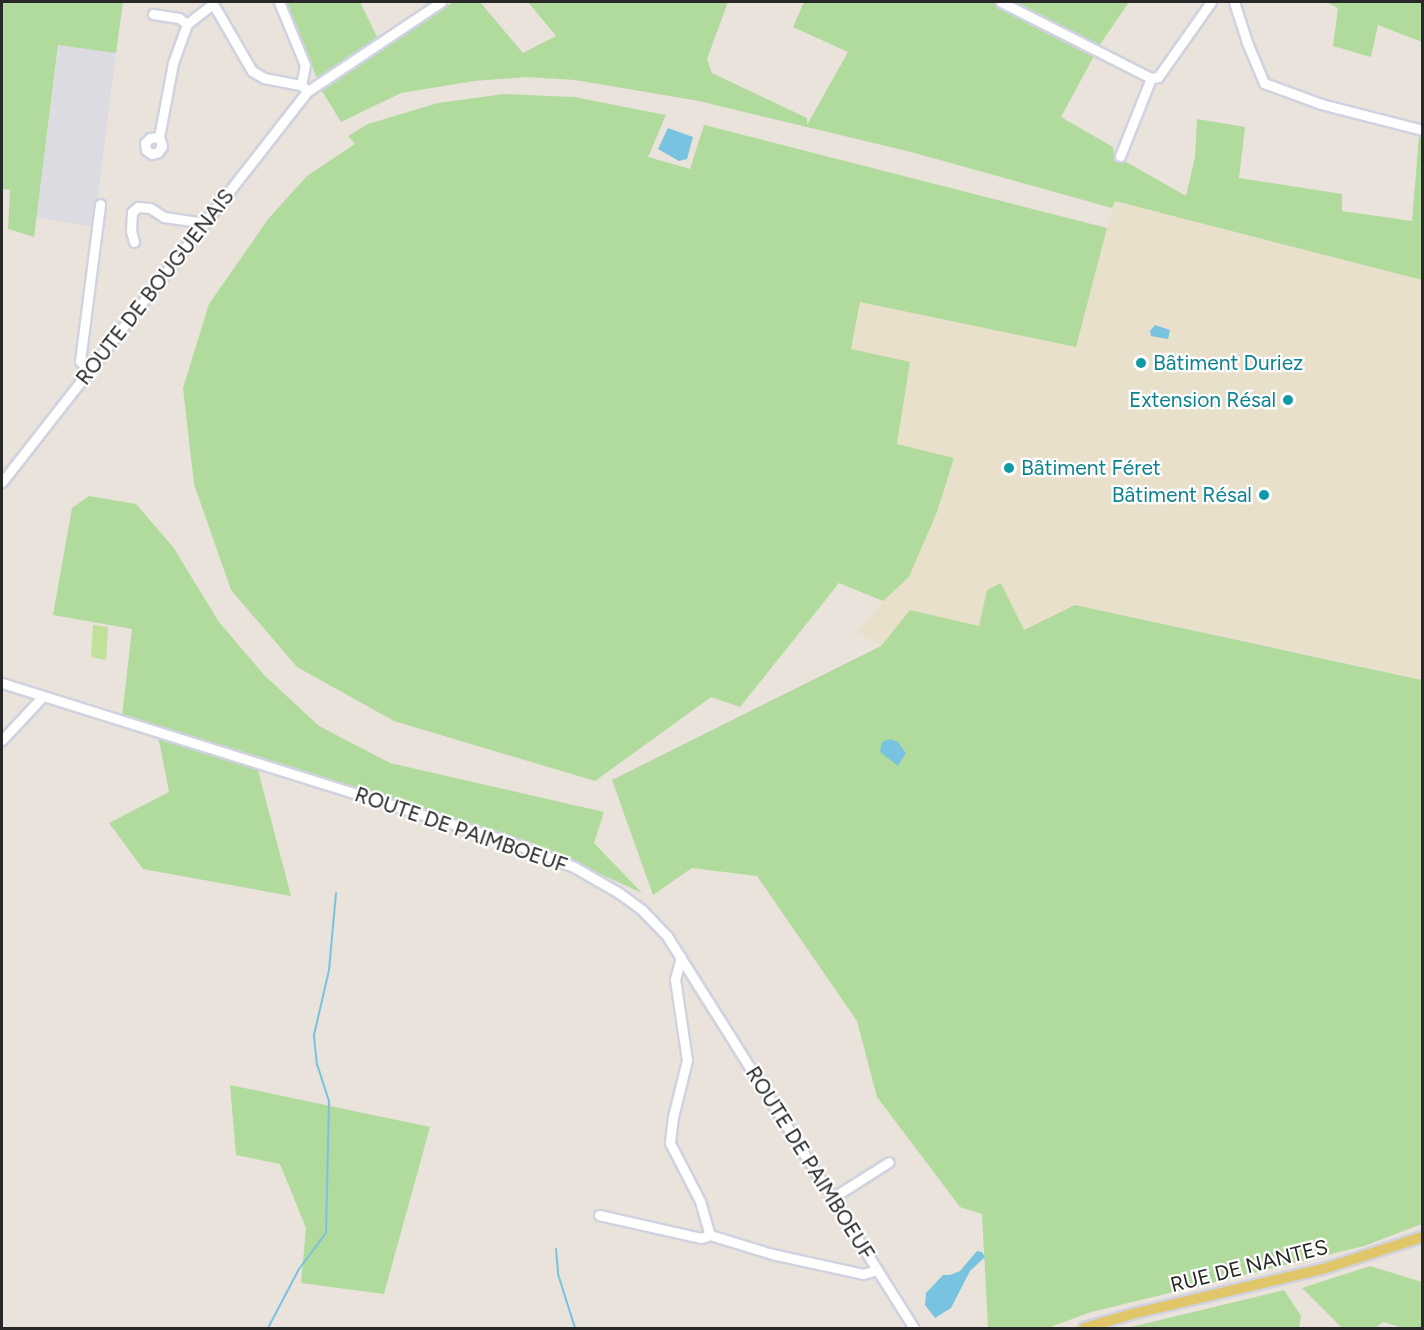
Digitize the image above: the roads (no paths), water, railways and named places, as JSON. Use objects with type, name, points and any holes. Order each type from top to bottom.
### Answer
[{"type":"main road","name":"RUE DE NANTES","points":[[1084,1329],[1132,1314],[1323,1269],[1422,1237]]},
{"type":"street","points":[[159,138],[173,63],[187,24],[212,3],[252,71],[264,78],[304,88],[305,65],[279,2]]},
{"type":"street","name":"ROUTE DE BOUGUENAIS","points":[[2,482],[205,223],[304,88],[441,2]]},
{"type":"street","points":[[1001,2],[1151,78],[1158,77],[1211,2]]},
{"type":"street","points":[[1234,2],[1246,40],[1264,83],[1321,104],[1422,130]]},
{"type":"street","points":[[153,14],[179,18],[187,24]]},
{"type":"street","points":[[1120,156],[1151,78]]},
{"type":"street","points":[[89,370],[80,361],[100,204]]},
{"type":"street","points":[[134,242],[131,231],[132,212],[138,207],[150,208],[164,217],[205,223]]},
{"type":"street","name":"ROUTE DE PAIMBOEUF","points":[[2,682],[507,841],[574,867],[642,910],[667,936],[681,957],[914,1329]]},
{"type":"street","points":[[2,740],[43,696]]},
{"type":"street","points":[[681,957],[675,979],[687,1060],[673,1118],[670,1143],[700,1201],[711,1235]]},
{"type":"street","points":[[832,1198],[889,1162]]},
{"type":"street","points":[[598,1215],[701,1238],[711,1235],[772,1254],[852,1271],[867,1273],[877,1270]]},
{"type":"water","points":[[668,128],[693,137],[687,159],[679,161],[658,149]]},
{"type":"water","points":[[1155,325],[1170,330],[1168,339],[1151,336],[1150,331]]},
{"type":"water","points":[[890,739],[898,742],[906,753],[898,766],[880,752],[882,742]]},
{"type":"water","points":[[977,1251],[982,1252],[985,1257],[970,1271],[951,1308],[935,1318],[925,1305],[926,1293],[943,1275],[960,1271]]},
{"type":"waterway","points":[[268,1328],[299,1269],[326,1233],[329,1101],[317,1065],[314,1035],[329,970],[336,893]]},
{"type":"waterway","points":[[556,1249],[558,1274],[575,1328]]},
{"type":"place","name":"Bâtiment Duriez","points":[[1141,363]]},
{"type":"place","name":"Extension Résal","points":[[1288,400]]},
{"type":"place","name":"Bâtiment Féret","points":[[1009,468]]},
{"type":"place","name":"Bâtiment Résal","points":[[1264,495]]}]
